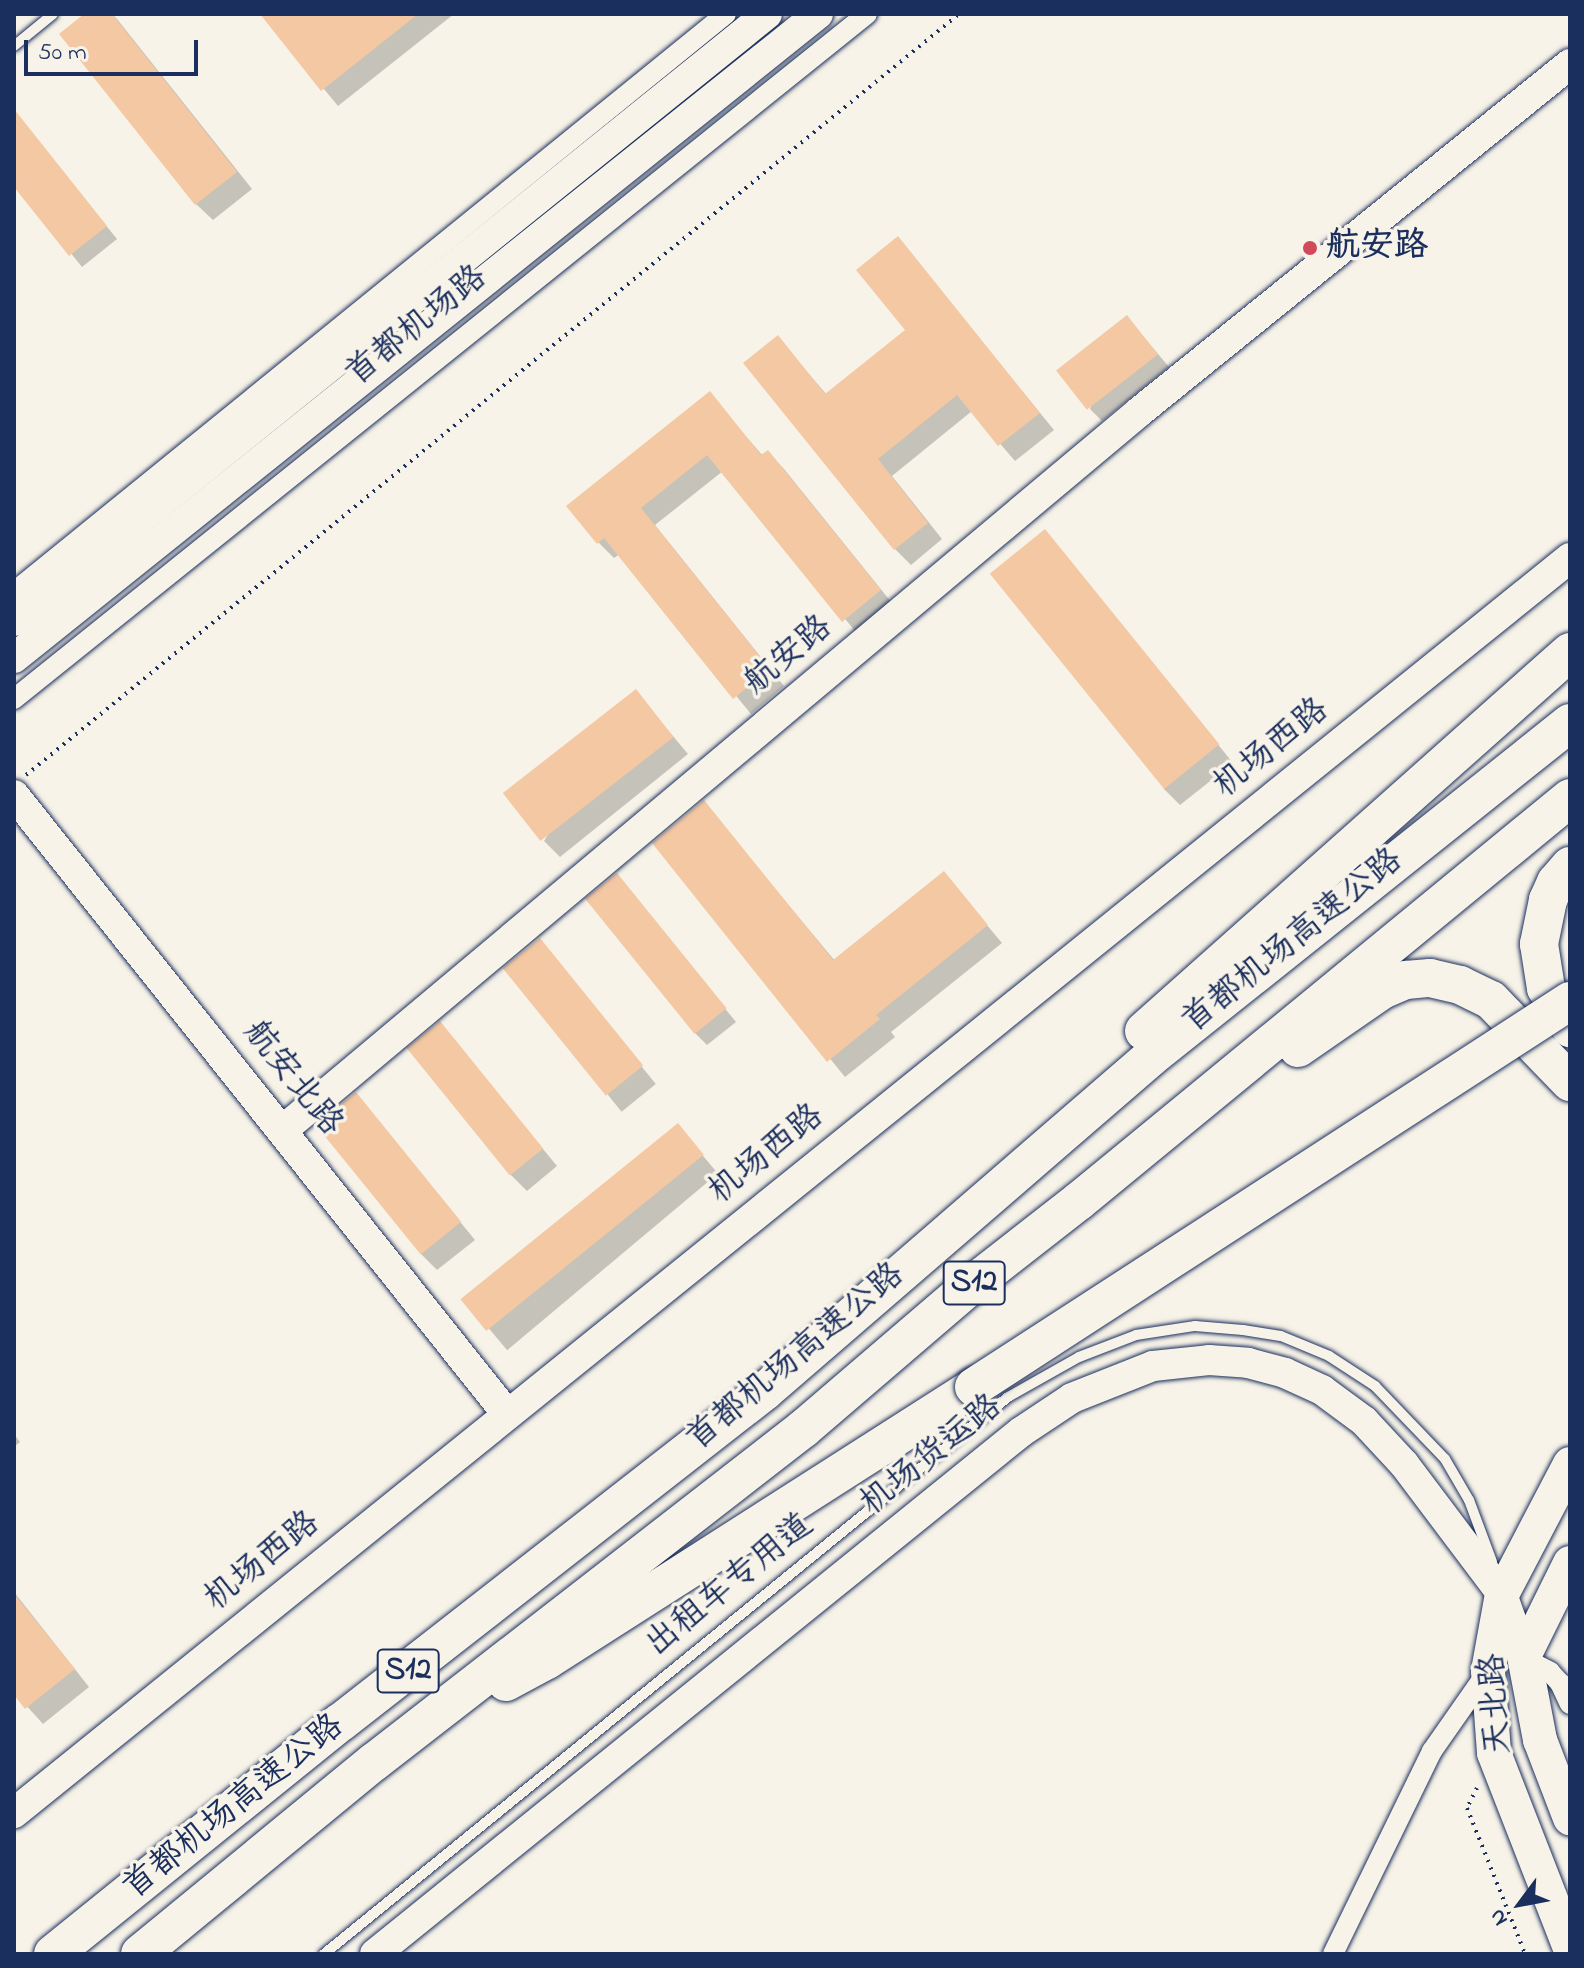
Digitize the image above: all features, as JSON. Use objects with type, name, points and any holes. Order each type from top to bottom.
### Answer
[{"type":"highway","points":[[765,1391],[892,1255],[1570,652]]},
{"type":"highway","name":"首都机场高速公路","points":[[53,1954],[341,1722],[765,1391],[1150,1058],[1570,723]]},
{"type":"highway","name":"首都机场高速公路","points":[[140,1954],[374,1762],[781,1446],[965,1290],[1570,798]]},
{"type":"highway","points":[[1570,866],[1556,882],[1548,900],[1539,944],[1546,988],[1570,1028]]},
{"type":"highway","points":[[1214,1090],[1235,1075],[1311,1041],[1382,990],[1406,980],[1430,978],[1460,985],[1491,1000],[1570,1082]]},
{"type":"highway","points":[[374,1762],[461,1704],[547,1660],[1570,1001]]},
{"type":"main road","name":"天北路","points":[[1570,1464],[1502,1594],[1488,1671],[1494,1753],[1570,1948]]},
{"type":"main road","name":"天北路","points":[[1570,1563],[1524,1656],[1540,1740],[1570,1818]]},
{"type":"street","name":"首都机场路","points":[[14,592],[726,14]]},
{"type":"street","name":"首都机场路","points":[[14,621],[767,14]]},
{"type":"street","name":"首都机场路","points":[[14,658],[818,14]]},
{"type":"street","name":"首都机场路","points":[[14,699],[867,14]]},
{"type":"street","name":"航安路","points":[[284,1129],[1139,412],[1570,64]]},
{"type":"street","name":"机场西路","points":[[14,1813],[1570,558]]},
{"type":"street","name":"航安北路","points":[[15,784],[507,1414]]},
{"type":"street","name":"机场货运路","points":[[375,1954],[1021,1432],[1072,1398],[1153,1366],[1182,1361],[1248,1363],[1285,1373],[1322,1390],[1364,1421],[1404,1464],[1502,1594],[1524,1656]]},
{"type":"street","points":[[1333,1954],[1432,1751],[1488,1671],[1524,1656],[1560,1683],[1570,1704]]},
{"type":"lane","points":[[14,46],[53,14]]},
{"type":"lane","name":"出租车专用道","points":[[324,1954],[1008,1397],[1079,1357],[1136,1335],[1195,1326],[1281,1336],[1329,1356],[1375,1386],[1445,1459],[1481,1526],[1502,1594]]},
{"type":"path","points":[[15,784],[959,14]]},
{"type":"path","points":[[1494,1753],[1467,1808],[1525,1954]]},
{"type":"building","points":[[84,14],[112,14],[237,172],[195,205],[59,34]]},
{"type":"building","points":[[260,14],[418,14],[321,91]]},
{"type":"building","points":[[14,109],[107,226],[69,256],[14,187]]},
{"type":"building","points":[[898,236],[1040,413],[998,446],[957,395],[878,459],[928,523],[894,550],[743,363],[778,335],[825,394],[905,330],[856,270]]},
{"type":"building","points":[[1127,315],[1158,354],[1087,410],[1056,370]]},
{"type":"building","points":[[710,391],[761,455],[768,450],[881,590],[842,622],[707,455],[641,508],[770,669],[733,699],[604,538],[597,544],[566,506]]},
{"type":"building","points":[[1045,529],[1219,744],[1164,789],[990,574]]},
{"type":"building","points":[[636,689],[674,737],[540,841],[503,793]]},
{"type":"building","points":[[704,800],[833,960],[944,871],[988,925],[876,1015],[880,1019],[827,1062],[652,843]]},
{"type":"building","points":[[617,873],[727,1008],[695,1034],[585,899]]},
{"type":"building","points":[[540,938],[643,1065],[606,1096],[503,968]]},
{"type":"building","points":[[440,1021],[543,1148],[510,1176],[407,1048]]},
{"type":"building","points":[[356,1092],[461,1222],[421,1255],[316,1125]]},
{"type":"building","points":[[678,1123],[704,1155],[486,1331],[460,1299]]},
{"type":"building","points":[[14,1594],[75,1669],[25,1709],[14,1695]]},
{"type":"place","name":"航安路","points":[[1310,248]]}]
